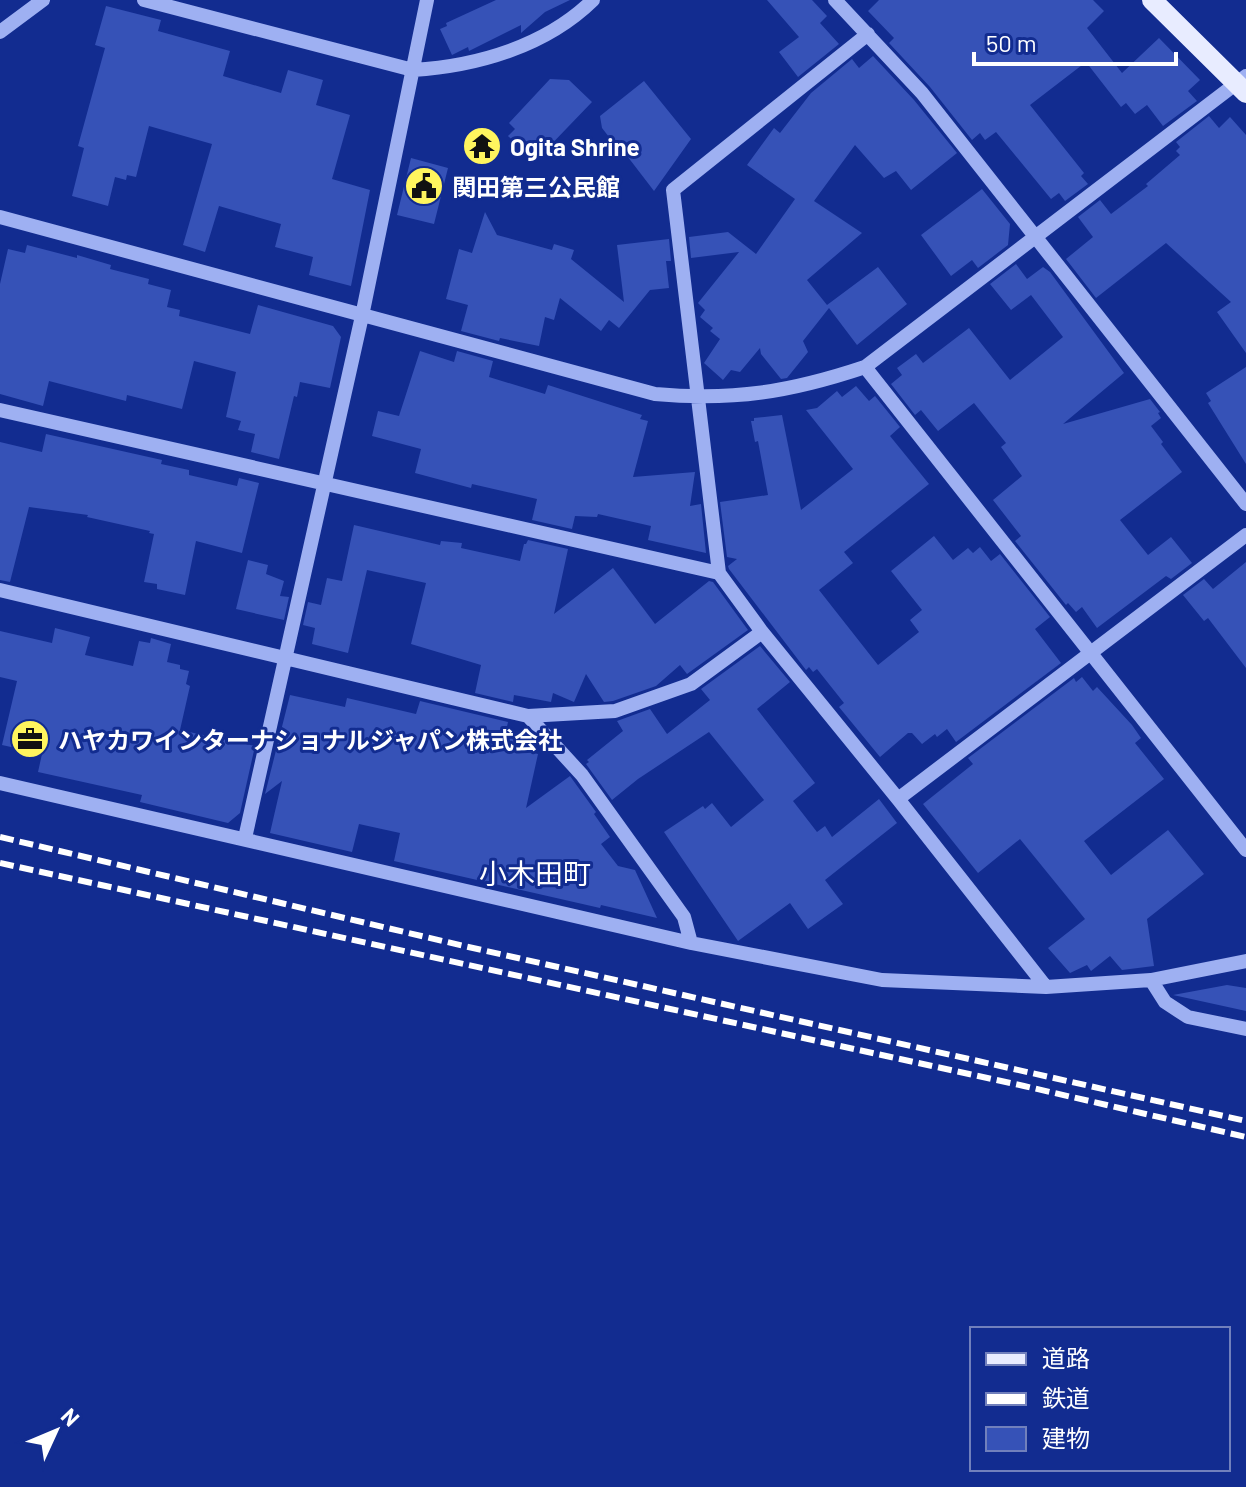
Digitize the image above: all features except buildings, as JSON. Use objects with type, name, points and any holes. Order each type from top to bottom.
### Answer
[{"type":"main road","points":[[1152,0],[1243,84]]},
{"type":"street","points":[[0,32],[43,0]]},
{"type":"street","points":[[144,0],[413,70],[442,68],[506,52],[544,37],[576,16],[593,0]]},
{"type":"street","points":[[245,838],[283,656],[362,316],[427,0]]},
{"type":"street","points":[[835,0],[922,93],[1246,504]]},
{"type":"street","points":[[868,34],[673,190],[719,573],[762,632],[1046,987]]},
{"type":"street","points":[[0,217],[655,394],[698,398],[752,395],[810,385],[865,367],[1243,84]]},
{"type":"street","points":[[865,367],[1246,850]]},
{"type":"street","points":[[0,410],[719,573]]},
{"type":"street","points":[[898,799],[1246,535]]},
{"type":"street","points":[[0,590],[528,716],[615,711],[627,707],[691,684],[762,632]]},
{"type":"street","points":[[528,716],[582,775],[684,917],[691,943]]},
{"type":"street","points":[[0,783],[691,943],[882,980],[1046,987],[1151,980],[1246,961]]},
{"type":"street","points":[[1151,980],[1165,1002],[1188,1017],[1246,1029]]},
{"type":"railway","points":[[0,837],[464,946],[1246,1121]]},
{"type":"railway","points":[[0,863],[1246,1137]]},
{"type":"place","name":"Ogita Shrine","points":[[482,146]]},
{"type":"place","name":"関田第三公民館","points":[[424,186]]},
{"type":"place","name":"ハヤカワインターナショナルジャパン株式会社","points":[[30,739]]},
{"type":"district","name":"小木田町","points":[[535,873]]}]
